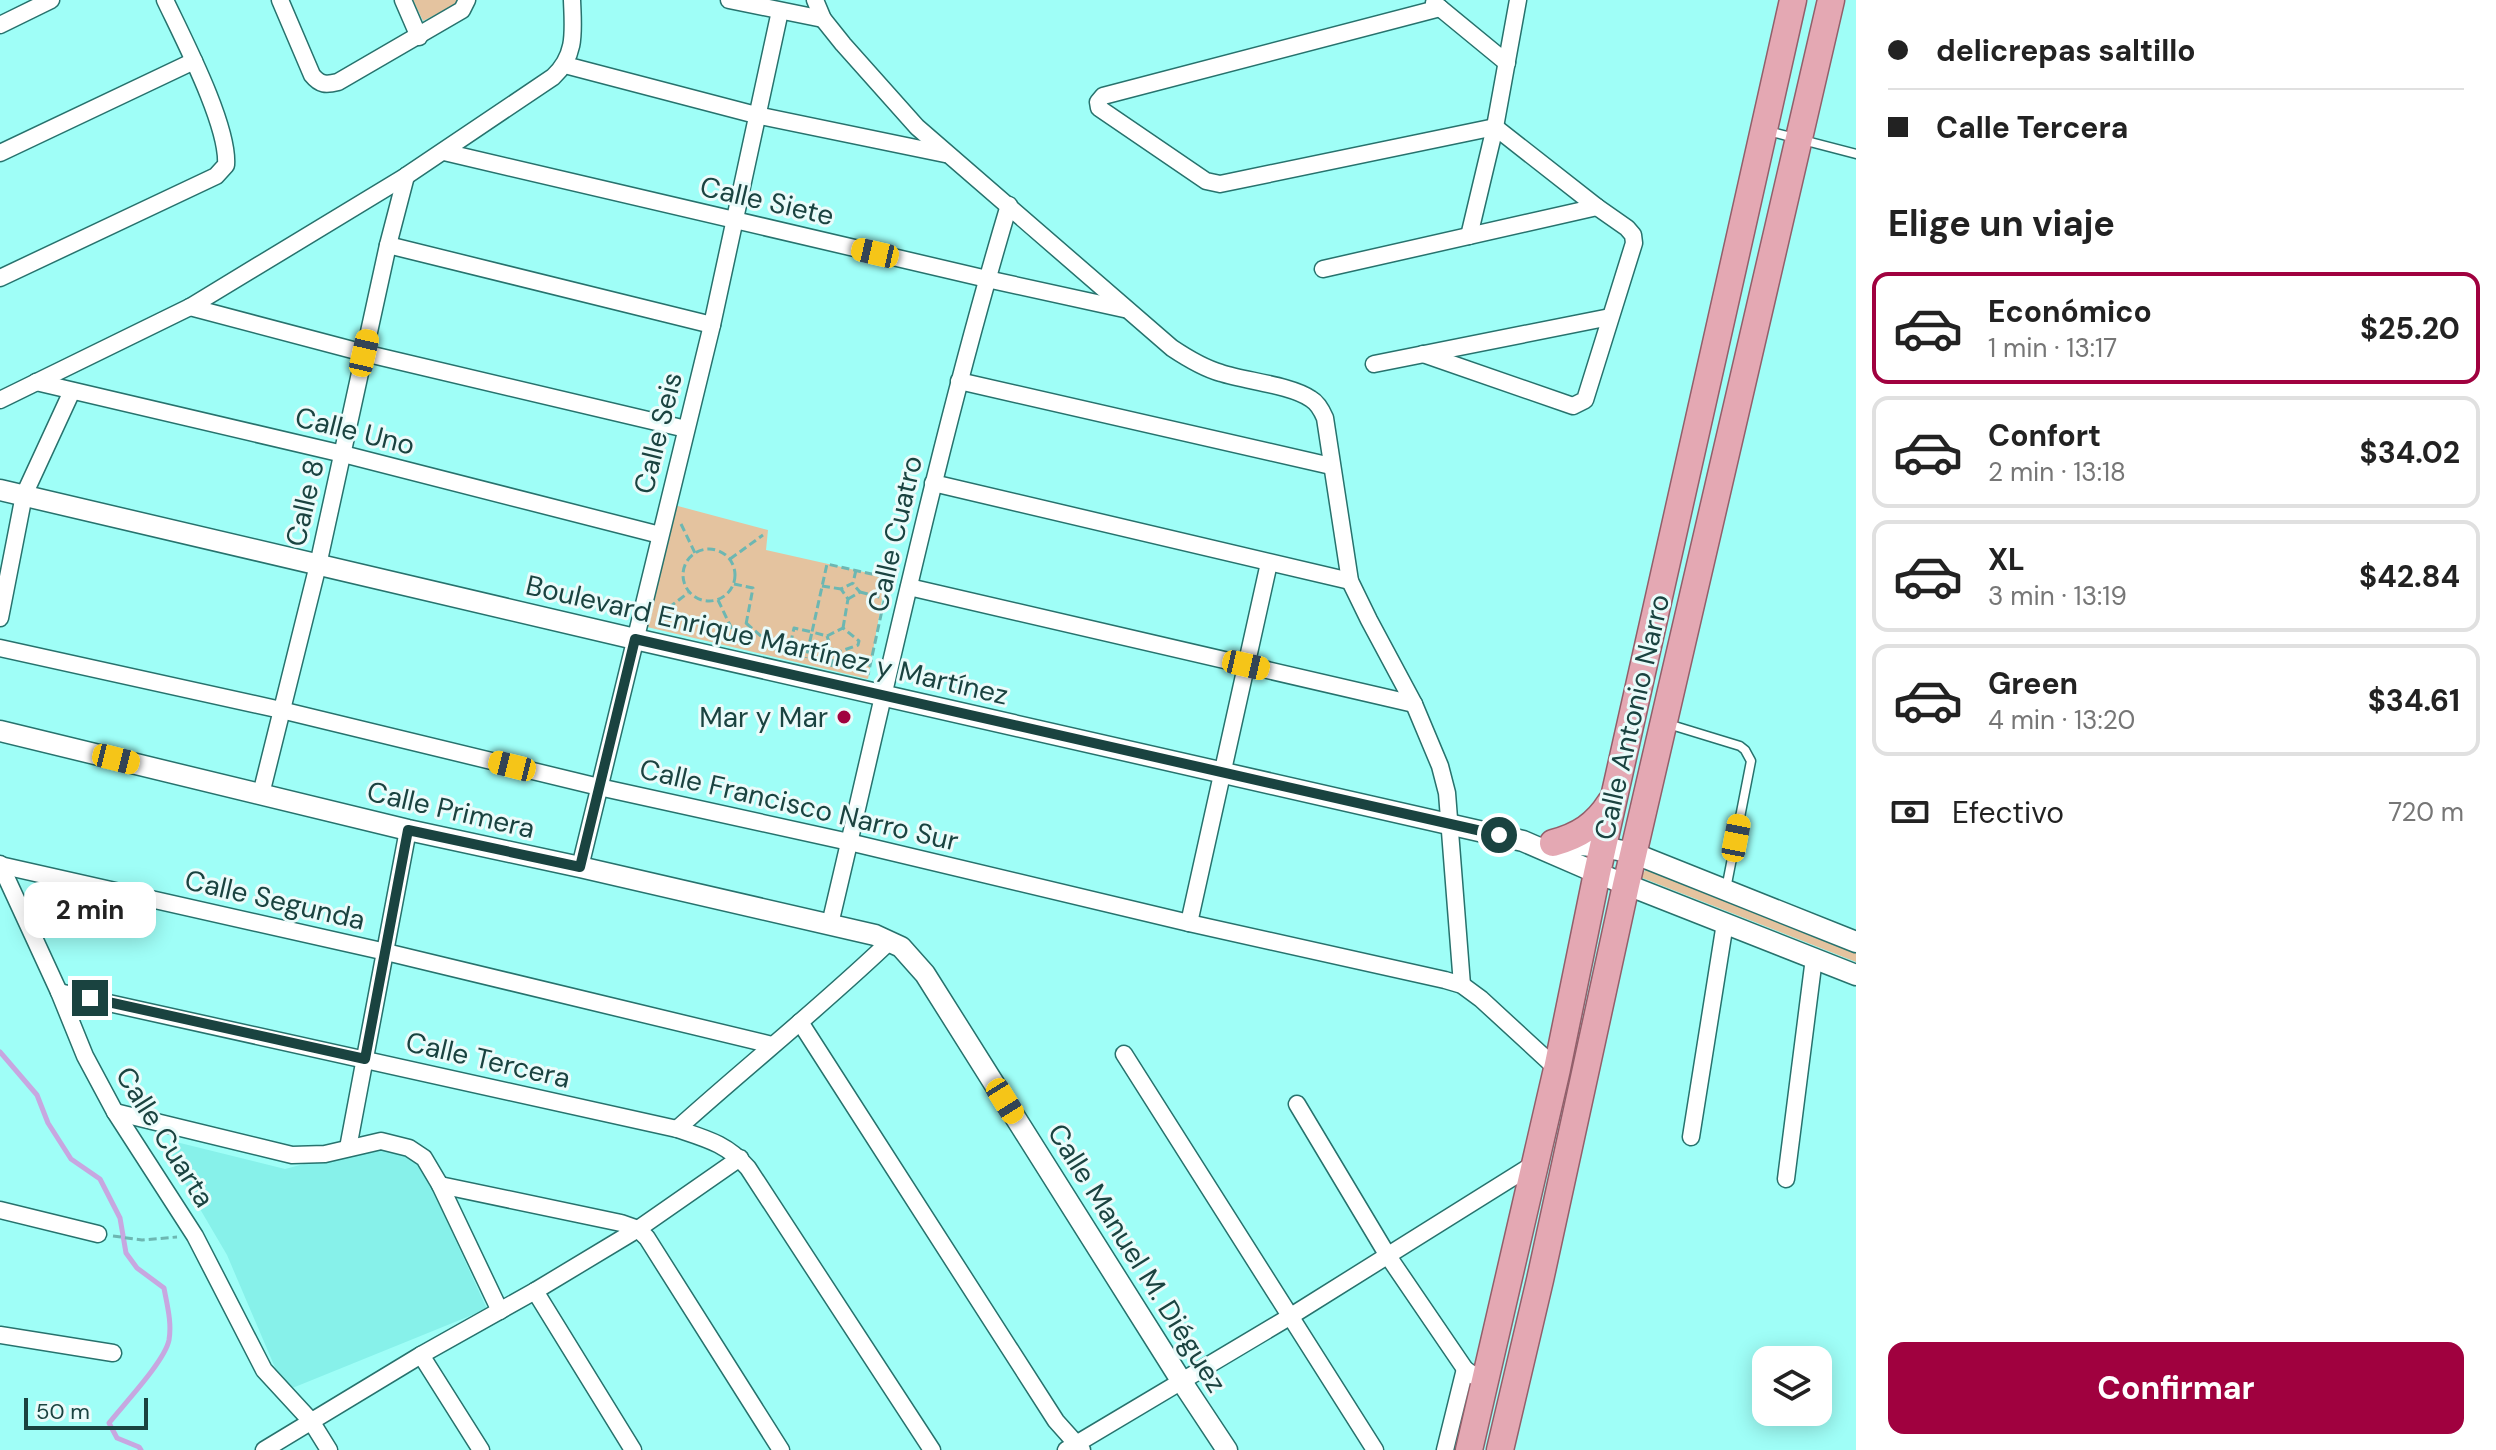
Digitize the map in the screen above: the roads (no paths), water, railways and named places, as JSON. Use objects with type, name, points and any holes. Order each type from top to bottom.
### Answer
[{"type":"main road","name":"Calle Antonio Narro","points":[[1469,1450],[1475,1377],[1557,1069],[1597,873],[1793,0]]},
{"type":"main road","name":"Calle Antonio Narro","points":[[1500,1450],[1544,1264],[1633,853],[1829,5]]},
{"type":"main road","points":[[1553,843],[1585,831],[1614,797]]},
{"type":"street","points":[[0,25],[51,0]]},
{"type":"street","points":[[0,278],[216,176],[226,165],[224,140],[194,61],[165,0]]},
{"type":"street","points":[[280,0],[312,75],[318,83],[326,85],[338,82],[419,37],[467,3]]},
{"type":"street","points":[[403,0],[419,37]]},
{"type":"street","points":[[0,400],[190,307],[444,152],[553,77],[565,65],[573,30],[572,0]]},
{"type":"street","points":[[729,0],[823,19]]},
{"type":"street","points":[[815,0],[823,19],[917,127],[1172,348],[1194,363],[1218,373],[1299,393],[1312,399],[1321,409],[1325,418],[1350,581],[1414,704],[1440,766],[1447,793],[1462,985]]},
{"type":"street","points":[[1469,236],[1495,127],[1518,0]]},
{"type":"street","points":[[1423,354],[1573,406],[1580,404],[1585,400],[1634,243],[1627,228],[1495,127],[1220,184],[1206,181],[1099,108],[1098,102],[1103,96],[1435,4],[1507,63]]},
{"type":"street","name":"Calle Seis","points":[[580,867],[712,325],[780,11]]},
{"type":"street","points":[[0,153],[194,61]]},
{"type":"street","points":[[565,65],[756,115],[947,154]]},
{"type":"street","name":"Calle Siete","points":[[444,152],[1126,309]]},
{"type":"street","name":"Calle 8","points":[[261,794],[318,565],[406,176]]},
{"type":"street","name":"Calle Cuatro","points":[[830,924],[933,483],[1009,205]]},
{"type":"street","points":[[1323,269],[1597,207]]},
{"type":"street","points":[[388,245],[712,325]]},
{"type":"street","points":[[190,307],[364,353],[686,429]]},
{"type":"street","points":[[1374,364],[1610,317]]},
{"type":"street","points":[[959,381],[1331,466]]},
{"type":"street","name":"Calle Uno","points":[[36,382],[343,454],[660,535]]},
{"type":"street","points":[[0,618],[24,495],[72,391]]},
{"type":"street","points":[[933,483],[1350,581]]},
{"type":"street","name":"Boulevard Enrique Martínez y Martínez","points":[[0,490],[635,639],[1523,841],[1856,975]]},
{"type":"street","points":[[1189,923],[1269,563]]},
{"type":"street","points":[[909,587],[1414,704]]},
{"type":"street","name":"Calle Francisco Narro Sur","points":[[0,648],[281,710],[599,787],[1462,985],[1557,1069]]},
{"type":"street","name":"Calle Primera","points":[[0,731],[408,830],[830,924],[890,941]]},
{"type":"street","points":[[348,1148],[408,830]]},
{"type":"street","name":"Boulevard Enrique Martínez y Martínez","points":[[1523,841],[1603,847],[1633,853],[1856,942]]},
{"type":"street","name":"Calle Segunda","points":[[0,864],[386,952],[772,1045]]},
{"type":"street","name":"Calle Cuarta","points":[[0,864],[85,1056],[115,1112],[195,1236],[264,1370],[311,1421],[329,1450]]},
{"type":"street","points":[[1691,1137],[1725,923]]},
{"type":"street","points":[[677,1129],[837,992],[890,941]]},
{"type":"street","name":"Calle Manuel M. Diéguez","points":[[890,941],[912,957],[925,974],[1227,1450]]},
{"type":"street","points":[[1786,1179],[1814,958]]},
{"type":"street","name":"Calle Tercera","points":[[59,992],[677,1129],[717,1143],[740,1158]]},
{"type":"street","points":[[800,1022],[1075,1448],[1534,1164]]},
{"type":"street","points":[[1124,1054],[1375,1450]]},
{"type":"street","points":[[1297,1104],[1388,1256],[1475,1377],[1445,1450]]},
{"type":"street","points":[[115,1112],[292,1155],[325,1154],[381,1141],[395,1142],[409,1148],[424,1158],[440,1185],[500,1311]]},
{"type":"street","points":[[264,1450],[638,1229],[740,1158],[932,1450]]},
{"type":"street","points":[[440,1185],[638,1229],[647,1238],[781,1450]]},
{"type":"street","points":[[0,1210],[98,1234]]},
{"type":"street","points":[[535,1291],[633,1450]]},
{"type":"street","points":[[0,1335],[113,1353]]},
{"type":"street","points":[[421,1355],[481,1450]]},
{"type":"lane","points":[[1763,130],[1856,154]]},
{"type":"lane","points":[[1663,723],[1740,746],[1751,761],[1726,889]]},
{"type":"waterway","points":[[0,1052],[37,1095],[48,1123],[71,1159],[100,1179],[120,1218],[126,1253],[137,1268],[164,1288],[170,1327],[166,1349],[109,1423],[117,1438],[141,1450]]},
{"type":"place","name":"Mar y Mar","points":[[844,717]]}]
